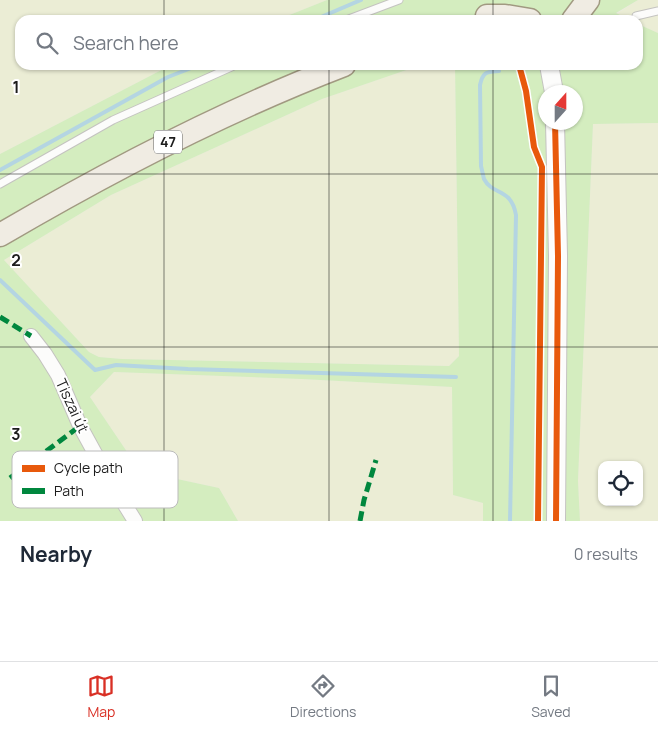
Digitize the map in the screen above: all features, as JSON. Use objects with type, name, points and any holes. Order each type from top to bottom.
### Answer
[{"type":"main road","points":[[485,15],[507,0]]},
{"type":"main road","points":[[520,0],[526,15]]},
{"type":"main road","name":"47","points":[[0,235],[85,186],[162,145],[280,91],[332,70]]},
{"type":"street","points":[[550,70],[553,85]]},
{"type":"street","points":[[555,85],[557,70]]},
{"type":"street","points":[[555,130],[558,256],[556,521]]},
{"type":"street","name":"Tiszai út","points":[[31,336],[58,375],[80,426],[94,451]]},
{"type":"street","name":"Tiszai út","points":[[127,508],[135,521]]},
{"type":"lane","points":[[359,15],[398,0]]},
{"type":"lane","points":[[640,15],[658,11]]},
{"type":"lane","points":[[0,184],[113,120],[225,70]]},
{"type":"green space","points":[[0,0],[327,0],[290,15],[15,15],[15,70],[161,70],[0,154]]},
{"type":"green space","points":[[327,0],[638,0],[616,13],[620,15],[290,15]]},
{"type":"green space","points":[[638,0],[658,0],[658,33],[643,26],[643,15],[616,14]]},
{"type":"green space","points":[[643,26],[658,33],[658,123],[593,124],[578,481],[580,521],[483,521],[483,503],[453,495],[452,387],[114,372],[90,397],[126,451],[12,451],[12,508],[178,508],[178,479],[219,488],[238,521],[0,521],[0,154],[161,70],[406,70],[322,99],[111,195],[4,260],[89,352],[99,357],[449,366],[459,356],[455,70],[643,70]]},
{"type":"green space","points":[[406,70],[455,70],[459,356],[449,366],[99,357],[89,352],[4,260],[111,195],[322,99]]},
{"type":"green space","points":[[658,123],[658,521],[580,521],[578,481],[593,124]]},
{"type":"green space","points":[[114,372],[452,387],[453,495],[483,503],[483,521],[238,521],[219,488],[178,479],[178,451],[126,451],[90,397]]},
{"type":"waterway","points":[[326,15],[361,0]]},
{"type":"waterway","points":[[0,170],[168,77],[186,70]]},
{"type":"waterway","points":[[499,71],[486,73],[480,85],[481,166],[484,179],[492,188],[510,200],[516,215],[510,521]]},
{"type":"waterway","points":[[0,280],[95,370],[116,365],[456,377]]},
{"type":"marked path","points":[[0,317],[31,336]]},
{"type":"marked path","points":[[46,451],[80,426]]},
{"type":"marked path","points":[[360,521],[376,460]]},
{"type":"cycle path","points":[[520,70],[526,91],[534,147],[542,167],[538,521]]},
{"type":"cycle path","points":[[555,130],[558,256],[556,521]]}]
